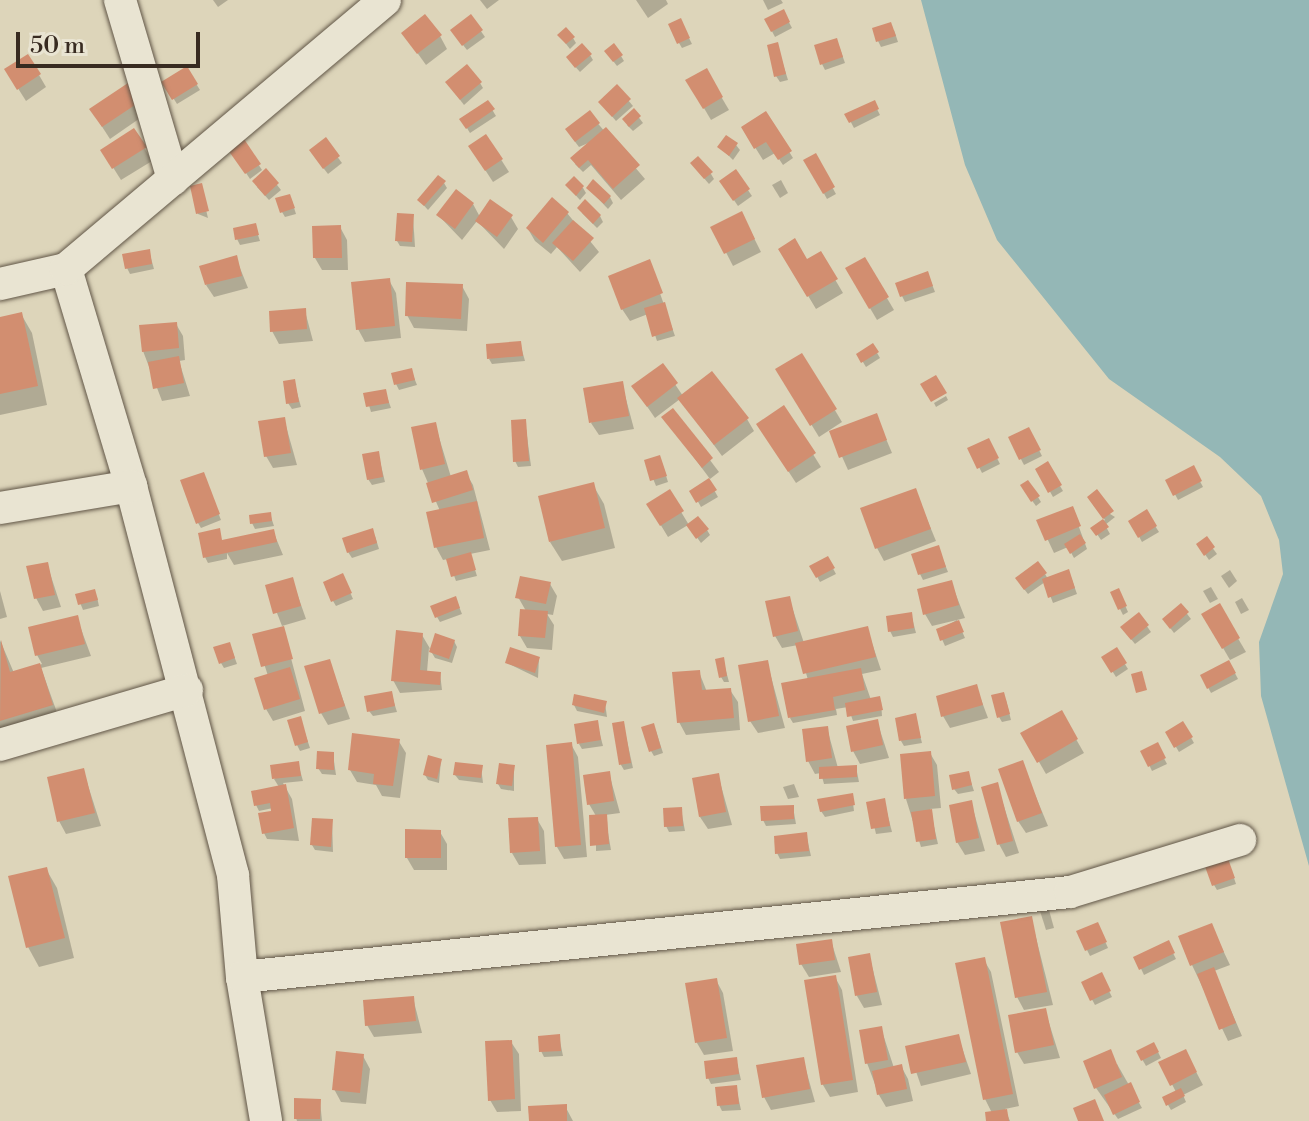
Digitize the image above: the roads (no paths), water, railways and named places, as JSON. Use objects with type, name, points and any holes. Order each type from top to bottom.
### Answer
[{"type":"street","points":[[120,0],[173,179]]},
{"type":"street","points":[[0,284],[66,269],[385,0]]},
{"type":"street","points":[[66,269],[131,486],[187,690],[233,875],[242,977],[266,1121]]},
{"type":"street","points":[[0,508],[131,486]]},
{"type":"street","points":[[0,745],[187,690]]},
{"type":"street","points":[[242,977],[1070,892],[1240,840]]},
{"type":"water","points":[[921,0],[1309,0],[1309,866],[1261,696],[1259,642],[1283,574],[1279,540],[1261,496],[1220,457],[1109,379],[997,240],[965,165]]}]
